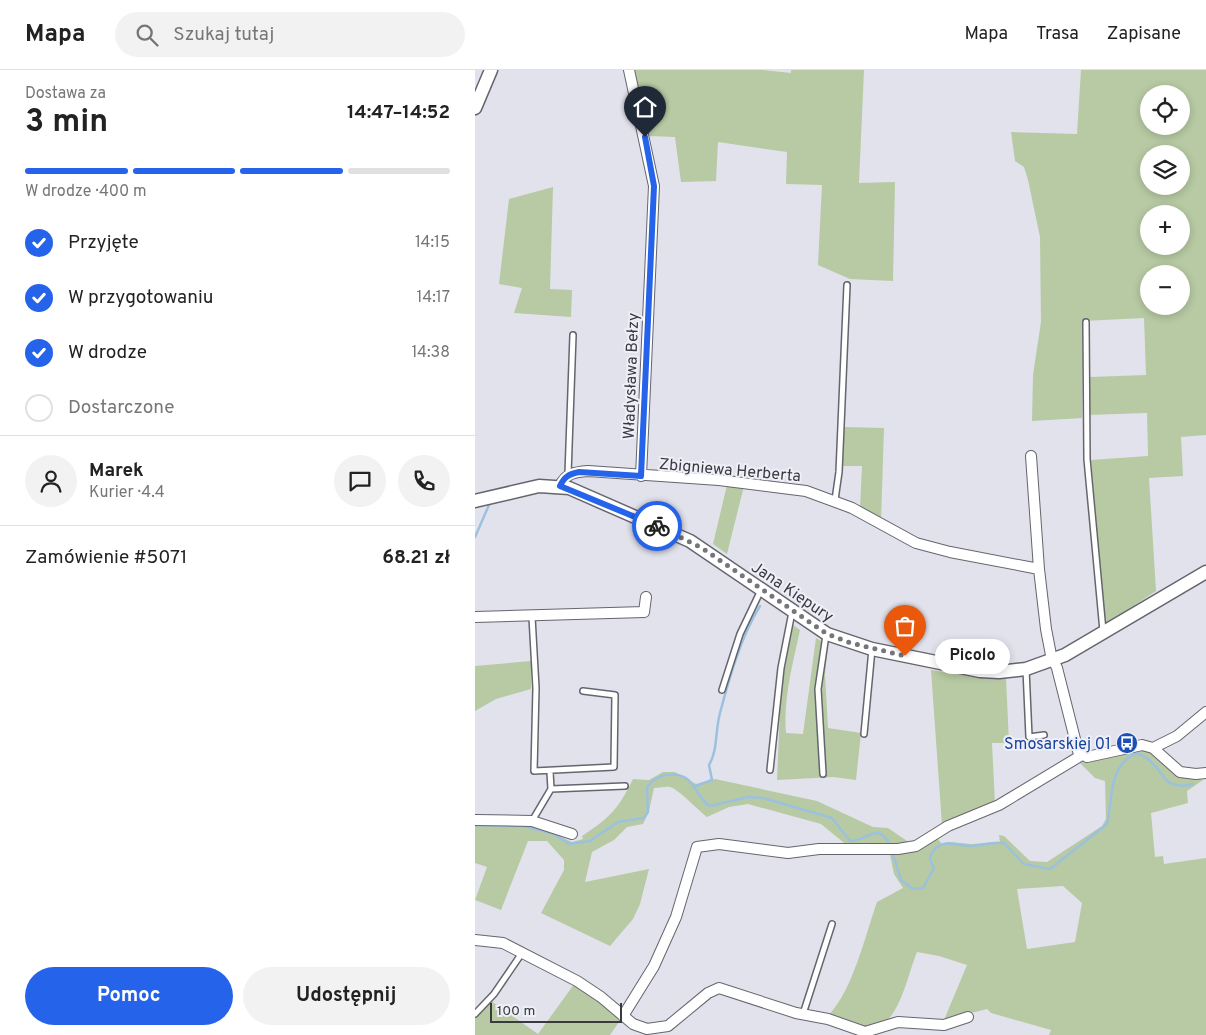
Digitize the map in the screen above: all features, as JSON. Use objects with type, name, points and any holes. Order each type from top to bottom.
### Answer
[{"type":"street","points":[[475,108],[479,84],[491,70]]},
{"type":"street","name":"Władysława Bełzy","points":[[629,70],[654,186],[641,476]]},
{"type":"street","points":[[1031,456],[1039,569],[1047,634],[1075,746],[1082,755]]},
{"type":"street","name":"Zbigniewa Herberta","points":[[569,474],[588,471],[752,483],[806,491],[835,500],[916,543],[950,552],[1039,569]]},
{"type":"street","points":[[560,486],[569,474]]},
{"type":"street","name":"Jana Kiepury","points":[[475,501],[530,488],[560,486],[569,488],[691,541],[792,612],[827,634],[872,649],[980,671],[999,672],[1026,669],[1053,660],[1103,634],[1206,572]]},
{"type":"street","points":[[475,617],[532,617],[644,612],[646,597]]},
{"type":"street","points":[[1153,748],[1182,732],[1206,712]]},
{"type":"street","points":[[623,1016],[654,966],[676,917],[693,855],[697,847],[719,844],[788,853],[819,849],[898,849],[916,846],[948,826],[991,810],[1082,755],[1093,757],[1143,745],[1153,748],[1180,772],[1188,774],[1206,773]]},
{"type":"street","points":[[475,820],[532,821],[572,834]]},
{"type":"street","points":[[475,940],[503,943],[589,988],[623,1016],[638,1026],[654,1032],[675,1022],[708,993],[719,988],[803,1014],[828,1019],[864,1034],[897,1022],[944,1025],[968,1017]]},
{"type":"lane","points":[[835,500],[839,472],[847,285]]},
{"type":"lane","points":[[1086,322],[1087,459],[1103,634]]},
{"type":"lane","points":[[569,474],[573,335]]},
{"type":"lane","points":[[722,690],[737,642],[761,590]]},
{"type":"lane","points":[[770,770],[781,668],[792,612]]},
{"type":"lane","points":[[532,617],[536,688],[534,770],[550,772],[614,767],[615,695],[583,691]]},
{"type":"lane","points":[[823,774],[818,689],[827,634]]},
{"type":"lane","points":[[864,734],[872,649]]},
{"type":"lane","points":[[1026,669],[1029,737],[1045,735]]},
{"type":"lane","points":[[532,821],[551,790],[550,772]]},
{"type":"lane","points":[[551,790],[625,786]]},
{"type":"lane","points":[[803,1014],[832,924]]},
{"type":"lane","points":[[475,1014],[494,994],[522,953]]},
{"type":"green space","points":[[632,70],[763,70],[791,73],[791,70],[864,70],[859,183],[895,182],[893,281],[850,279],[818,265],[822,185],[786,184],[787,152],[718,142],[716,181],[681,182],[675,137],[648,136]]},
{"type":"green space","points":[[1081,70],[1206,70],[1206,435],[1181,437],[1183,476],[1149,478],[1156,591],[1105,625],[1091,460],[1148,456],[1147,413],[1088,415],[1090,377],[1146,375],[1144,318],[1083,321],[1082,418],[1032,421],[1033,375],[1041,322],[1040,237],[1024,167],[1015,161],[1011,132],[1077,134]]},
{"type":"green space","points":[[553,187],[550,289],[572,290],[571,317],[514,313],[522,288],[499,284],[509,199]]},
{"type":"green space","points":[[844,427],[884,428],[881,521],[860,509],[862,466],[843,466]]},
{"type":"green space","points":[[727,485],[744,486],[727,554],[713,544]]},
{"type":"green space","points":[[793,625],[800,630],[787,694],[786,733],[803,734],[816,638],[828,645],[825,674],[828,728],[861,733],[856,780],[833,777],[777,780],[781,689]]},
{"type":"green space","points":[[531,661],[531,689],[496,699],[475,711],[475,666]]},
{"type":"green space","points":[[931,670],[989,679],[1006,678],[1009,743],[992,743],[995,804],[942,825]]},
{"type":"green space","points":[[1135,749],[1144,750],[1161,758],[1185,774],[1203,780],[1187,791],[1188,803],[1151,813],[1155,857],[1163,856],[1164,864],[1206,858],[1206,1035],[1049,1035],[1051,1030],[991,1013],[987,1009],[944,1020],[967,965],[939,956],[917,952],[896,1009],[881,1025],[872,1028],[861,1027],[828,1016],[845,992],[863,946],[877,902],[903,888],[894,874],[890,855],[908,851],[937,838],[942,844],[949,842],[971,844],[1000,842],[999,835],[1004,836],[1030,861],[1047,862],[1102,826],[1106,819],[1105,781],[1095,778],[1080,763]],"holes":[[[1063,886],[1082,903],[1075,942],[1027,949],[1017,889]]]},
{"type":"green space","points":[[663,772],[675,772],[696,784],[715,779],[817,801],[873,827],[888,828],[910,843],[849,847],[821,824],[748,804],[729,807],[707,817],[673,788],[654,788],[649,811],[643,824],[627,827],[614,840],[592,852],[585,882],[649,869],[640,904],[633,919],[610,946],[541,913],[564,870],[564,860],[547,841],[528,841],[501,910],[475,900],[487,867],[475,863],[475,824],[531,823],[572,842],[583,839],[582,836],[613,812],[633,779],[649,780]]},
{"type":"green space","points":[[575,983],[621,1019],[610,1035],[475,1035],[475,1019],[491,1001],[538,1034]]},
{"type":"waterway","points":[[475,537],[489,505]]},
{"type":"waterway","points":[[693,787],[712,780],[709,765],[714,753],[718,720],[741,644],[760,606]]},
{"type":"waterway","points":[[892,851],[901,880],[913,889],[923,888],[934,868],[930,857],[936,848],[945,844],[972,846],[1004,843],[1024,864],[1050,869],[1107,824],[1113,783],[1121,765],[1128,758],[1137,753],[1151,762],[1169,783],[1182,786],[1193,784]]},
{"type":"waterway","points":[[523,826],[554,834],[569,844],[590,841],[618,822],[644,818],[648,812],[647,787],[651,782],[663,776],[676,775],[687,779],[704,802],[710,806],[748,797],[763,798],[832,818],[850,841],[877,833],[886,838],[890,846]]},
{"type":"waterway","points":[[475,825],[518,826]]},
{"type":"way so far","points":[[657,526],[691,541],[809,624],[827,634],[872,649],[905,656]]},
{"type":"place","name":"Picolo","points":[[905,656]]},
{"type":"place","name":"Smosarskiej 01","points":[[1127,743]]},
{"type":"route","points":[[645,137],[654,186],[641,476],[588,471],[579,472],[569,474],[560,486],[569,488],[657,526]]}]
